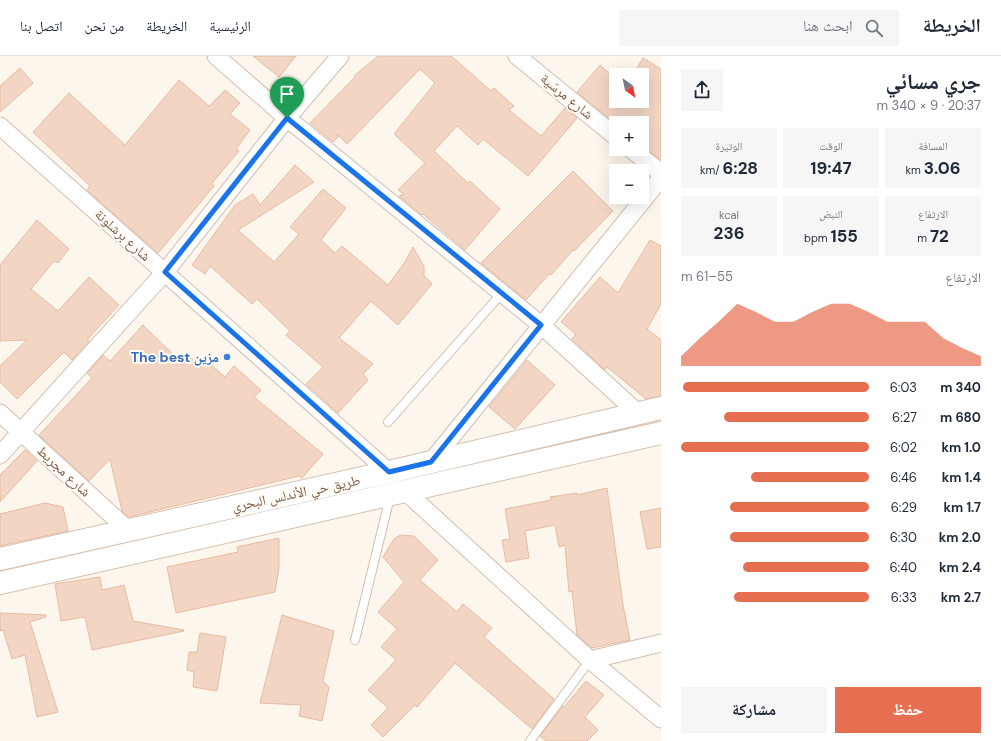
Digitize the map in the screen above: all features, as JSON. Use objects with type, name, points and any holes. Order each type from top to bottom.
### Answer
[{"type":"street","points":[[216,56],[287,118],[541,325],[639,414]]},
{"type":"street","points":[[0,455],[165,272],[287,118],[340,56]]},
{"type":"street","name":"شارع مرسّية","points":[[517,56],[609,130]]},
{"type":"street","name":"شارع برشلونة","points":[[0,126],[389,472]]},
{"type":"street","points":[[640,156],[661,173]]},
{"type":"street","points":[[431,462],[661,178]]},
{"type":"street","name":"طريق حي الأندلس البحري","points":[[0,559],[389,472],[661,408]]},
{"type":"street","name":"شارع مجريط","points":[[0,413],[128,530]]},
{"type":"street","name":"طريق حي الأندلس البحري","points":[[0,583],[661,432]]},
{"type":"street","points":[[398,493],[590,660],[661,719]]},
{"type":"street","points":[[590,660],[661,643]]},
{"type":"lane","points":[[388,422],[502,293]]},
{"type":"lane","points":[[355,640],[398,493]]},
{"type":"lane","points":[[530,741],[590,660]]},
{"type":"building","points":[[253,56],[296,56],[279,77]]},
{"type":"building","points":[[378,56],[451,56],[491,91],[494,88],[514,106],[509,110],[541,136],[565,108],[577,118],[528,176],[483,139],[478,145],[457,126],[434,151],[468,183],[470,181],[500,209],[465,250],[423,214],[422,215],[399,196],[404,194],[398,190],[425,163],[394,134],[435,83],[420,69],[347,144],[337,134],[338,137],[333,142],[310,123],[355,77],[354,76]]},
{"type":"building","points":[[643,58],[661,69],[661,160],[649,151],[649,116],[609,116],[609,118],[577,92],[600,65],[609,73],[609,108],[649,108],[649,68],[637,68]]},
{"type":"building","points":[[20,68],[33,83],[0,112],[0,86]]},
{"type":"building","points":[[179,80],[209,106],[225,90],[240,103],[230,114],[250,130],[236,149],[239,151],[212,183],[214,186],[158,253],[87,190],[90,186],[33,132],[69,93],[125,145]]},
{"type":"building","points":[[295,165],[314,182],[238,230],[274,262],[299,234],[290,227],[323,189],[346,208],[321,240],[335,253],[342,246],[388,285],[405,262],[413,247],[424,266],[424,275],[432,284],[398,325],[371,301],[339,338],[373,364],[363,374],[368,380],[338,413],[306,384],[323,367],[286,335],[290,331],[257,299],[252,304],[210,266],[205,274],[192,265],[235,205],[253,194],[260,205]]},
{"type":"building","points":[[573,171],[613,211],[574,251],[573,250],[551,275],[549,274],[526,300],[481,263]]},
{"type":"building","points":[[37,220],[69,249],[58,263],[54,261],[31,289],[58,311],[89,277],[119,305],[87,340],[89,341],[72,360],[64,352],[17,399],[0,382],[0,366],[27,340],[0,341],[0,265]]},
{"type":"building","points":[[650,240],[661,246],[661,304],[647,329],[661,340],[661,396],[646,399],[607,367],[605,370],[572,339],[576,334],[561,322],[600,277],[618,293]]},
{"type":"building","points":[[143,325],[183,364],[189,356],[201,367],[207,361],[225,377],[234,366],[261,390],[254,397],[323,454],[302,478],[299,476],[129,517],[122,511],[110,459],[89,481],[39,435],[92,378],[87,373],[103,355],[110,361]]},
{"type":"building","points":[[527,360],[555,385],[515,429],[489,407]]},
{"type":"building","points":[[25,450],[37,461],[0,502],[0,475]]},
{"type":"building","points":[[607,488],[623,605],[630,640],[592,648],[577,635],[572,591],[569,592],[565,545],[559,547],[555,525],[525,531],[529,558],[506,562],[502,540],[510,539],[505,509],[551,500],[550,497],[577,493],[577,495]]},
{"type":"building","points":[[45,503],[63,507],[68,531],[0,546],[0,514]]},
{"type":"building","points":[[661,508],[661,547],[647,549],[640,512]]},
{"type":"building","points":[[400,535],[414,536],[438,560],[420,580],[457,612],[463,604],[492,628],[484,637],[554,699],[532,729],[455,663],[417,707],[415,705],[383,737],[371,725],[388,708],[368,690],[396,660],[381,647],[397,629],[378,612],[404,582],[383,557],[394,539]]},
{"type":"building","points":[[279,538],[279,567],[275,592],[176,613],[167,567],[238,552],[237,547]]},
{"type":"building","points":[[100,577],[102,590],[124,585],[133,621],[184,631],[92,650],[85,617],[61,621],[55,584]]},
{"type":"building","points":[[0,613],[46,615],[46,617],[30,622],[58,712],[37,717],[25,655],[12,659],[3,630],[0,631]]},
{"type":"building","points":[[282,615],[334,631],[323,681],[329,687],[322,721],[299,716],[301,705],[260,703]]},
{"type":"building","points":[[200,633],[226,637],[217,691],[193,687],[194,672],[187,670],[189,652],[197,652]]},
{"type":"building","points":[[586,681],[604,695],[585,717],[598,730],[587,741],[546,741],[540,736],[563,706],[564,707]]},
{"type":"place","name":"The best مزين","points":[[227,357]]},
{"type":"route","points":[[287,118],[541,325],[431,462],[389,472],[165,272],[287,118]]}]
